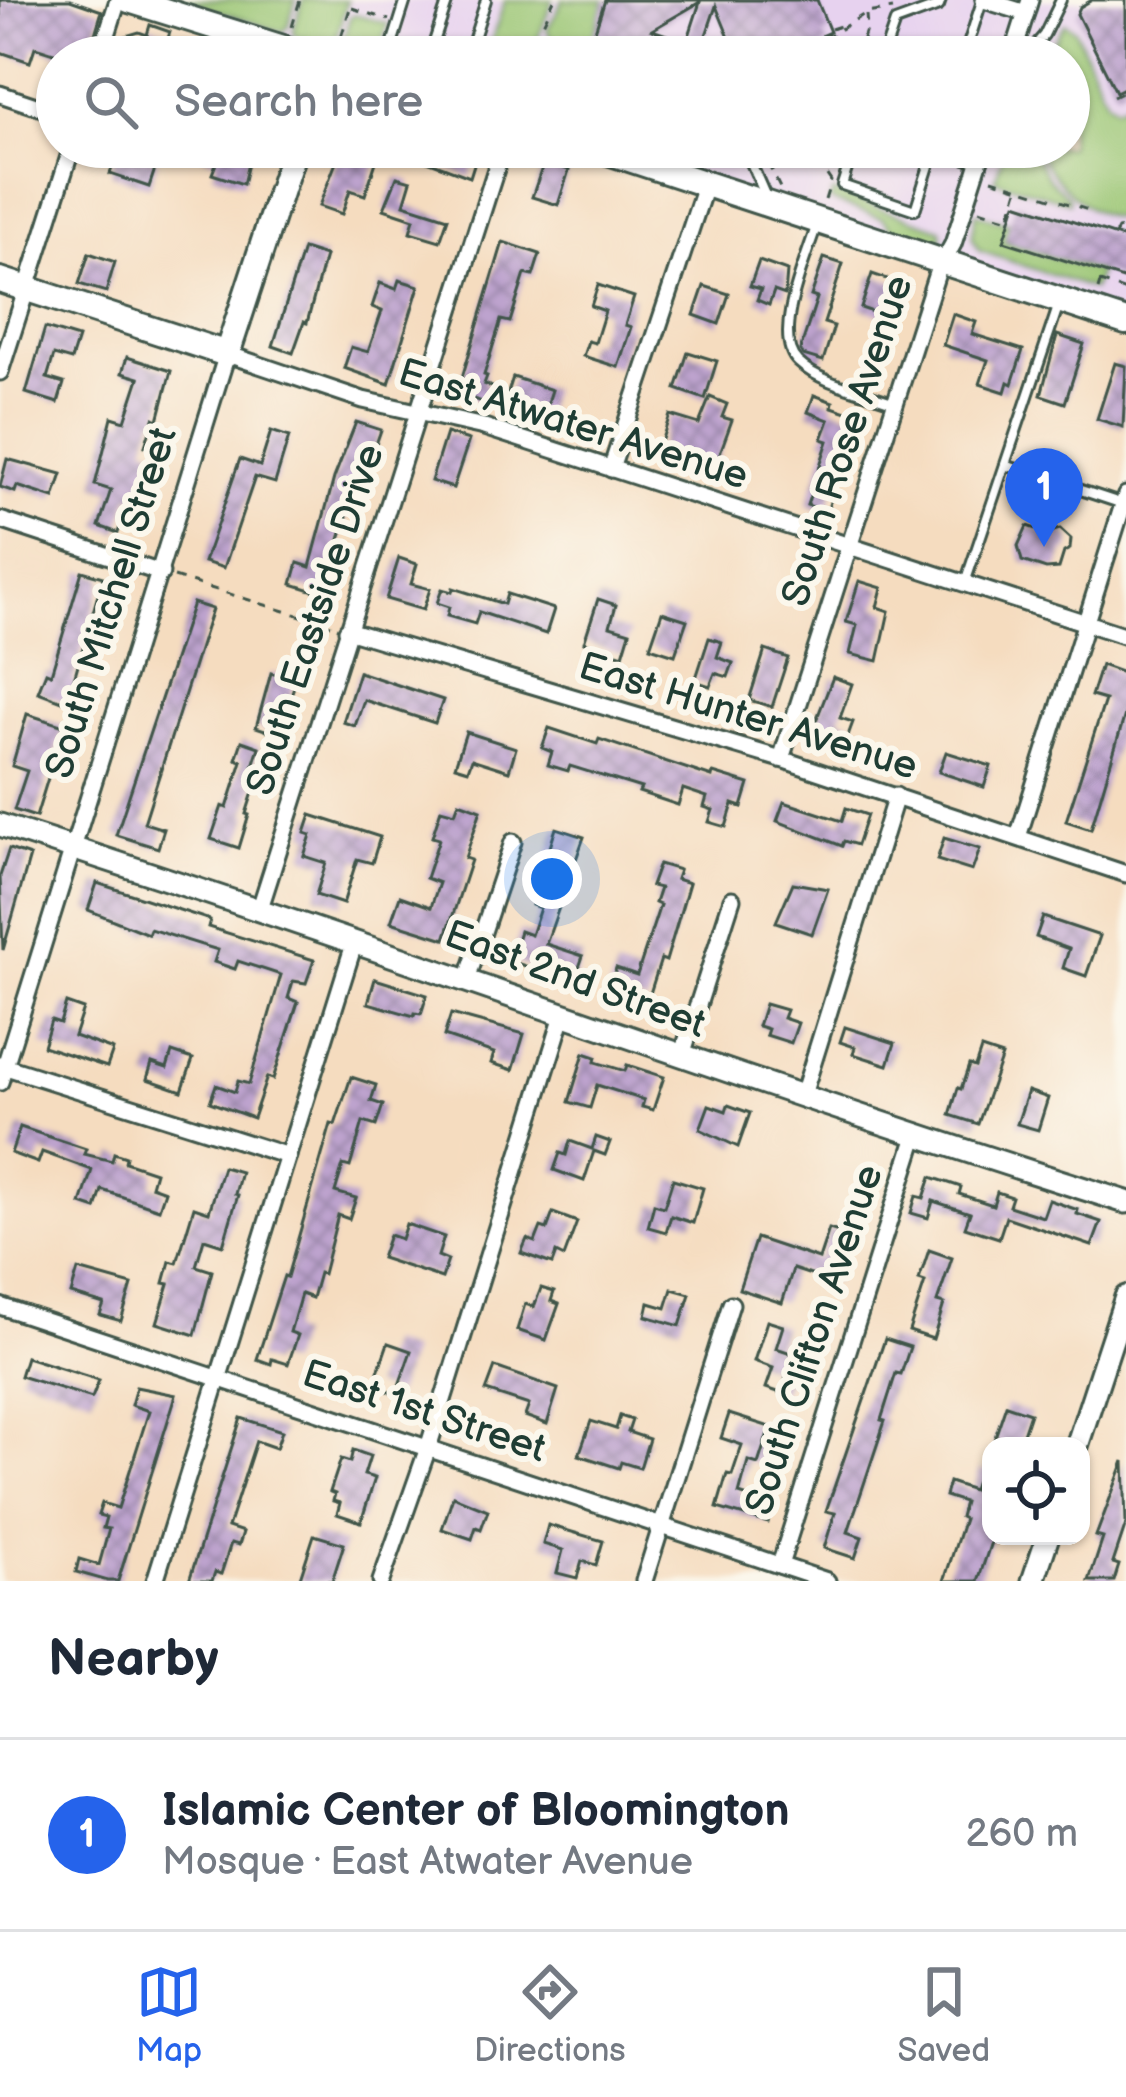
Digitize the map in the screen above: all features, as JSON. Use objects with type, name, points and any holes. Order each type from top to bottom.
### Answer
[{"type":"main road","points":[[129,0],[253,36]]},
{"type":"main road","name":"South Mitchell Street","points":[[227,354],[288,168]]},
{"type":"main road","points":[[659,168],[821,211],[943,262],[1126,322]]},
{"type":"main road","name":"East Atwater Avenue","points":[[0,280],[227,354]]},
{"type":"street","points":[[107,36],[118,0]]},
{"type":"street","points":[[983,0],[1028,6],[1019,36]]},
{"type":"street","points":[[0,94],[36,106]]},
{"type":"street","points":[[0,372],[65,168]]},
{"type":"street","name":"South Eastside Drive","points":[[260,908],[495,168]]},
{"type":"street","name":"South Rose Avenue","points":[[782,758],[895,403],[977,168]]},
{"type":"street","points":[[611,469],[706,183]]},
{"type":"street","name":"East Atwater Avenue","points":[[227,354],[363,400],[484,427],[1126,636]]},
{"type":"street","name":"South Mitchell Street","points":[[2,1071],[227,354]]},
{"type":"street","points":[[1018,837],[1125,499]]},
{"type":"street","points":[[0,520],[160,573]]},
{"type":"street","name":"East Hunter Avenue","points":[[347,630],[782,758],[1126,874]]},
{"type":"street","points":[[802,1098],[896,796]]},
{"type":"street","name":"East 2nd Street","points":[[0,825],[260,908],[683,1052],[699,1063],[802,1098],[1126,1202]]},
{"type":"street","points":[[467,980],[513,842]]},
{"type":"street","points":[[683,1052],[732,899]]},
{"type":"street","points":[[155,1581],[355,941]]},
{"type":"street","points":[[380,1581],[428,1448],[564,1012]]},
{"type":"street","points":[[2,1071],[287,1156]]},
{"type":"street","name":"South Clifton Avenue","points":[[779,1572],[916,1136]]},
{"type":"street","points":[[1080,1437],[1126,1298]]},
{"type":"street","points":[[644,1581],[731,1304]]},
{"type":"street","name":"East 1st Street","points":[[0,1306],[662,1525],[779,1572],[827,1581]]},
{"type":"street","points":[[1033,1581],[1045,1545]]},
{"type":"lane","points":[[394,36],[406,0]]},
{"type":"lane","points":[[436,36],[448,0]]},
{"type":"lane","points":[[475,36],[486,0]]},
{"type":"lane","points":[[890,36],[895,22],[939,6],[941,0]]},
{"type":"lane","points":[[971,36],[983,0]]},
{"type":"lane","points":[[1043,36],[1061,0]]},
{"type":"lane","points":[[757,168],[775,196]]},
{"type":"lane","points":[[847,168],[842,185],[916,210],[929,168]]},
{"type":"lane","points":[[821,211],[785,333],[796,361],[824,377],[895,403]]},
{"type":"lane","points":[[965,584],[1060,300]]},
{"type":"lane","points":[[1005,465],[1125,499]]},
{"type":"path","points":[[300,0],[304,36]]},
{"type":"path","points":[[538,36],[554,0]]},
{"type":"path","points":[[320,36],[351,5],[398,23]]},
{"type":"path","points":[[829,31],[866,13],[896,9]]},
{"type":"path","points":[[864,36],[866,13]]},
{"type":"path","points":[[1113,97],[1126,91]]},
{"type":"path","points":[[775,168],[771,170],[775,196]]},
{"type":"path","points":[[821,211],[831,181],[822,168]]},
{"type":"path","points":[[992,179],[1088,210]]},
{"type":"path","points":[[978,209],[1010,220],[1019,188]]},
{"type":"path","points":[[1115,235],[1126,226]]},
{"type":"path","points":[[1097,292],[1103,273]]},
{"type":"path","points":[[1100,282],[1126,291]]},
{"type":"path","points":[[160,573],[347,630]]},
{"type":"shaded area","points":[[146,0],[1126,0],[1126,321],[666,168],[1090,168],[1090,36],[263,36]]},
{"type":"green space","points":[[184,0],[296,0],[282,32]]},
{"type":"green space","points":[[303,0],[347,1],[337,36],[295,36]]},
{"type":"green space","points":[[505,0],[553,0],[539,36],[493,36]]},
{"type":"green space","points":[[563,0],[605,0],[593,36],[550,36],[547,30]]},
{"type":"green space","points":[[355,14],[388,24],[384,36],[344,36]]},
{"type":"green space","points":[[1065,23],[1078,36],[1057,36]]},
{"type":"green space","points":[[1090,64],[1106,100],[1115,107],[1126,103],[1126,218],[1085,205],[1049,168],[1090,168]]},
{"type":"green space","points":[[999,168],[1042,168],[1069,202],[995,180]]},
{"type":"green space","points":[[833,192],[941,229],[942,238],[929,244],[893,230],[883,218],[830,200]]},
{"type":"green space","points":[[976,213],[1010,224],[1005,241],[1099,272],[1093,289],[980,251],[972,237]]},
{"type":"building","points":[[0,0],[70,0],[102,11],[94,36],[36,36],[30,62],[0,52]]},
{"type":"building","points":[[605,0],[817,0],[830,32],[824,36],[728,36],[716,6],[706,36],[689,36],[700,2],[652,30],[670,36],[593,36]]},
{"type":"building","points":[[1092,0],[1126,0],[1126,87],[1116,92],[1077,14]]},
{"type":"building","points":[[150,25],[170,32],[169,36],[126,36],[147,35]]},
{"type":"building","points":[[112,168],[155,168],[149,187],[110,174]]},
{"type":"building","points":[[214,168],[247,168],[243,184],[212,174]]},
{"type":"building","points":[[334,168],[374,168],[365,195],[350,190],[342,214],[319,206]]},
{"type":"building","points":[[446,168],[473,168],[470,177]]},
{"type":"building","points":[[542,168],[569,170],[558,205],[532,197]]},
{"type":"building","points":[[397,177],[411,181],[404,204],[448,218],[440,241],[410,232],[414,219],[384,209]]},
{"type":"building","points":[[1016,203],[1126,239],[1126,280],[1004,241]]},
{"type":"building","points":[[503,242],[540,254],[533,276],[525,274],[510,322],[501,320],[484,375],[484,384],[500,390],[495,406],[457,394]]},
{"type":"building","points":[[303,249],[325,256],[307,323],[293,353],[273,346]]},
{"type":"building","points":[[89,253],[115,262],[106,292],[79,284]]},
{"type":"building","points":[[824,258],[843,264],[824,323],[834,326],[823,361],[800,350]]},
{"type":"building","points":[[759,261],[787,271],[785,295],[774,291],[769,305],[757,300],[761,289],[750,286]]},
{"type":"building","points":[[872,274],[898,283],[887,317],[861,308]]},
{"type":"building","points":[[399,280],[419,286],[389,384],[344,368],[351,347],[368,352],[382,311],[372,307],[380,283],[396,289]]},
{"type":"building","points":[[598,285],[634,297],[625,325],[631,327],[618,367],[583,356],[588,341],[595,343],[605,311],[591,306]]},
{"type":"building","points":[[704,286],[729,294],[719,324],[694,315]]},
{"type":"building","points":[[953,314],[976,322],[972,334],[1023,350],[1005,392],[980,384],[988,360],[943,345]]},
{"type":"building","points":[[45,328],[78,338],[71,360],[54,355],[47,378],[64,383],[58,403],[26,393]]},
{"type":"building","points":[[1057,335],[1084,344],[1065,403],[1041,395]]},
{"type":"building","points":[[688,352],[717,361],[705,399],[676,389]]},
{"type":"building","points":[[127,357],[171,371],[158,420],[154,418],[145,446],[155,449],[137,499],[130,496],[118,533],[99,526],[111,490],[95,485],[112,417],[125,421],[139,378],[122,373]]},
{"type":"building","points":[[1115,363],[1126,366],[1123,427],[1097,419]]},
{"type":"building","points":[[513,377],[552,390],[545,412],[506,399]]},
{"type":"building","points":[[814,395],[856,415],[827,512],[807,505],[828,441],[822,439],[829,420],[808,412]]},
{"type":"building","points":[[710,397],[727,404],[722,417],[732,420],[713,472],[657,454],[670,415],[699,424]]},
{"type":"building","points":[[356,422],[381,430],[356,485],[324,594],[292,584],[298,563],[310,567],[334,478]]},
{"type":"building","points":[[271,431],[289,437],[275,483],[255,477],[224,568],[204,562],[240,459],[260,466]]},
{"type":"building","points":[[446,433],[469,440],[453,488],[431,481]]},
{"type":"building","points":[[7,459],[62,474],[54,498],[17,486],[15,492],[0,487]]},
{"type":"building","points":[[1027,526],[1047,533],[1060,529],[1071,539],[1059,568],[1022,561],[1018,546]]},
{"type":"building","points":[[399,558],[417,564],[411,584],[430,589],[423,610],[386,599]]},
{"type":"building","points":[[82,571],[103,577],[73,682],[89,688],[81,708],[38,692],[46,672],[51,674]]},
{"type":"building","points":[[859,581],[882,588],[877,607],[889,611],[878,661],[850,654],[857,625],[846,622]]},
{"type":"building","points":[[453,588],[504,604],[507,594],[554,609],[546,634],[479,612],[475,624],[447,616],[449,607],[437,603],[442,589],[452,592]]},
{"type":"building","points":[[598,599],[616,605],[610,626],[630,632],[623,655],[584,642]]},
{"type":"building","points":[[193,603],[212,609],[144,823],[164,829],[158,848],[116,835]]},
{"type":"building","points":[[662,612],[687,620],[675,655],[650,647]]},
{"type":"building","points":[[709,638],[722,642],[717,657],[733,663],[728,677],[715,673],[710,686],[695,681]]},
{"type":"building","points":[[765,650],[788,658],[772,707],[749,700]]},
{"type":"building","points":[[1101,665],[1126,674],[1126,711],[1091,829],[1066,821],[1105,700],[1091,696]]},
{"type":"building","points":[[359,672],[443,700],[435,723],[364,700],[355,726],[343,722]]},
{"type":"building","points":[[271,673],[296,681],[277,734],[256,727]]},
{"type":"building","points":[[833,677],[852,684],[840,718],[853,722],[846,741],[812,731]]},
{"type":"building","points":[[27,714],[64,726],[36,817],[14,810],[27,771],[12,766]]},
{"type":"building","points":[[549,728],[749,784],[742,807],[733,804],[726,827],[709,822],[713,810],[704,807],[707,797],[683,789],[678,805],[570,766],[568,771],[548,765],[552,752],[542,748]]},
{"type":"building","points":[[466,732],[516,748],[509,771],[472,759],[468,770],[455,766]]},
{"type":"building","points":[[242,741],[259,747],[248,781],[256,783],[239,848],[211,839],[242,761],[236,759]]},
{"type":"building","points":[[946,752],[991,766],[984,787],[939,772]]},
{"type":"building","points":[[459,802],[481,810],[465,858],[471,860],[445,939],[391,922],[400,896],[431,907],[439,883],[426,878],[439,839],[432,837],[441,809],[455,813]]},
{"type":"building","points":[[784,802],[842,821],[846,808],[867,815],[857,845],[844,841],[842,846],[777,821]]},
{"type":"building","points":[[311,815],[380,837],[372,863],[357,859],[343,904],[316,895],[326,863],[304,856]]},
{"type":"building","points":[[556,828],[584,837],[546,944],[583,956],[574,982],[510,961],[520,931],[531,935],[540,908],[532,905]]},
{"type":"building","points":[[944,838],[980,849],[972,871],[937,860]]},
{"type":"building","points":[[9,849],[30,856],[3,950],[0,876]]},
{"type":"building","points":[[659,864],[679,870],[676,879],[689,883],[666,961],[661,959],[647,1003],[608,991],[616,968],[637,975],[660,905],[655,903],[660,888],[651,886]]},
{"type":"building","points":[[97,883],[210,920],[208,927],[314,960],[306,983],[293,981],[288,998],[298,1002],[273,1079],[267,1077],[253,1118],[210,1102],[216,1085],[235,1092],[238,1081],[249,1084],[281,975],[238,961],[235,969],[214,962],[218,950],[150,929],[148,934],[88,910]]},
{"type":"building","points":[[793,883],[828,889],[812,934],[776,922]]},
{"type":"building","points":[[1043,917],[1100,936],[1086,976],[1063,968],[1069,949],[1036,937]]},
{"type":"building","points":[[375,979],[427,995],[421,1014],[368,1003]]},
{"type":"building","points":[[66,1003],[83,1009],[74,1036],[113,1050],[107,1067],[43,1046],[51,1020],[60,1023]]},
{"type":"building","points":[[765,1004],[786,1010],[783,1018],[798,1023],[791,1043],[766,1035],[768,1029],[758,1026]]},
{"type":"building","points":[[451,1014],[524,1034],[513,1070],[491,1063],[494,1053],[444,1036]]},
{"type":"building","points":[[845,1027],[895,1043],[888,1065],[853,1054],[855,1047],[840,1042]]},
{"type":"building","points":[[981,1049],[1002,1056],[978,1124],[950,1115],[958,1088],[969,1065],[975,1067]]},
{"type":"building","points":[[172,1052],[193,1059],[182,1091],[147,1079],[152,1063],[167,1068]]},
{"type":"building","points":[[584,1053],[596,1057],[595,1062],[625,1071],[627,1065],[664,1077],[653,1110],[642,1107],[644,1100],[597,1085],[590,1108],[569,1102]]},
{"type":"building","points":[[351,1077],[376,1085],[371,1101],[383,1105],[376,1126],[363,1122],[350,1167],[343,1165],[335,1192],[356,1198],[349,1219],[338,1215],[312,1298],[301,1294],[290,1332],[298,1335],[288,1364],[272,1359],[271,1364],[257,1359],[287,1277],[331,1124],[335,1125]]},
{"type":"building","points":[[1028,1091],[1048,1098],[1038,1130],[1017,1124]]},
{"type":"building","points":[[709,1105],[726,1111],[728,1105],[750,1113],[738,1147],[700,1129]]},
{"type":"building","points":[[20,1127],[86,1149],[84,1154],[112,1161],[114,1153],[155,1172],[151,1186],[165,1191],[159,1209],[102,1190],[96,1209],[81,1204],[92,1170],[42,1152],[38,1163],[11,1153]]},
{"type":"building","points":[[596,1137],[610,1142],[605,1155],[594,1151],[584,1181],[554,1170],[570,1141],[592,1149]]},
{"type":"building","points":[[223,1167],[241,1172],[238,1195],[223,1245],[204,1239],[196,1266],[212,1271],[195,1335],[157,1323],[169,1284],[164,1283],[170,1261],[177,1263],[194,1207],[209,1212]]},
{"type":"building","points":[[931,1177],[961,1187],[959,1194],[993,1205],[997,1192],[1012,1197],[1009,1206],[1043,1217],[1049,1200],[1101,1222],[1092,1246],[1006,1217],[999,1238],[965,1227],[970,1213],[933,1201],[928,1218],[911,1213],[916,1196],[924,1198]]},
{"type":"building","points":[[673,1179],[703,1188],[693,1223],[671,1216],[666,1232],[648,1227],[654,1204],[664,1207]]},
{"type":"building","points":[[553,1213],[577,1222],[564,1257],[556,1253],[552,1264],[521,1253],[527,1239],[535,1242],[541,1227],[547,1229]]},
{"type":"building","points":[[406,1224],[444,1237],[438,1256],[448,1260],[442,1278],[381,1258],[389,1235],[401,1239]]},
{"type":"building","points":[[829,1229],[849,1235],[835,1283],[793,1269],[782,1303],[739,1289],[756,1238],[819,1259]]},
{"type":"building","points":[[929,1250],[952,1258],[937,1302],[944,1304],[933,1339],[909,1331],[925,1282],[919,1280]]},
{"type":"building","points":[[78,1270],[132,1285],[121,1321],[100,1315],[104,1304],[71,1294]]},
{"type":"building","points":[[541,1288],[554,1292],[551,1301],[559,1304],[546,1340],[517,1330],[525,1304],[534,1307]]},
{"type":"building","points":[[672,1289],[690,1294],[680,1326],[646,1316],[649,1303],[666,1308]]},
{"type":"building","points":[[767,1321],[783,1326],[776,1348],[794,1354],[781,1393],[766,1388],[773,1368],[754,1361]]},
{"type":"building","points":[[885,1339],[910,1347],[901,1374],[896,1373],[848,1532],[862,1537],[855,1558],[824,1548],[835,1513],[826,1511]]},
{"type":"building","points":[[388,1343],[411,1351],[396,1394],[373,1386]]},
{"type":"building","points":[[26,1357],[99,1380],[92,1398],[20,1376]]},
{"type":"building","points":[[495,1367],[558,1389],[547,1424],[525,1416],[529,1405],[486,1391]]},
{"type":"building","points":[[136,1387],[176,1395],[118,1581],[108,1581],[76,1572],[79,1559],[99,1565],[109,1529],[103,1528],[106,1517],[98,1515],[102,1503],[118,1508],[149,1411],[131,1405]]},
{"type":"building","points":[[1006,1405],[1030,1413],[1022,1437],[995,1437]]},
{"type":"building","points":[[729,1414],[770,1427],[758,1464],[748,1461],[739,1494],[773,1505],[768,1523],[717,1508],[742,1445],[721,1438]]},
{"type":"building","points":[[620,1416],[632,1420],[628,1432],[649,1439],[640,1468],[621,1462],[619,1468],[579,1455],[591,1421],[616,1429]]},
{"type":"building","points":[[241,1418],[282,1431],[276,1448],[256,1441],[228,1527],[243,1532],[239,1545],[231,1543],[221,1574],[215,1572],[212,1581],[189,1581]]},
{"type":"building","points":[[353,1450],[370,1456],[364,1475],[375,1478],[361,1522],[337,1514],[340,1503],[333,1501],[335,1494],[330,1492],[341,1459],[350,1462]]},
{"type":"building","points":[[1124,1461],[1126,1524],[1113,1563],[1119,1565],[1114,1581],[1089,1581],[1103,1538],[1096,1536]]},
{"type":"building","points":[[982,1470],[982,1545],[990,1545],[978,1581],[944,1581],[964,1519],[960,1517],[964,1502],[945,1496],[949,1482],[973,1490]]},
{"type":"building","points":[[453,1496],[488,1510],[472,1539],[442,1529]]},
{"type":"building","points":[[548,1525],[603,1541],[596,1565],[582,1561],[577,1578],[557,1573],[563,1550],[543,1544]]},
{"type":"building","points":[[314,1535],[344,1544],[332,1581],[299,1581]]},
{"type":"place","name":"Islamic Center of Bloomington","points":[[1044,547]]}]
